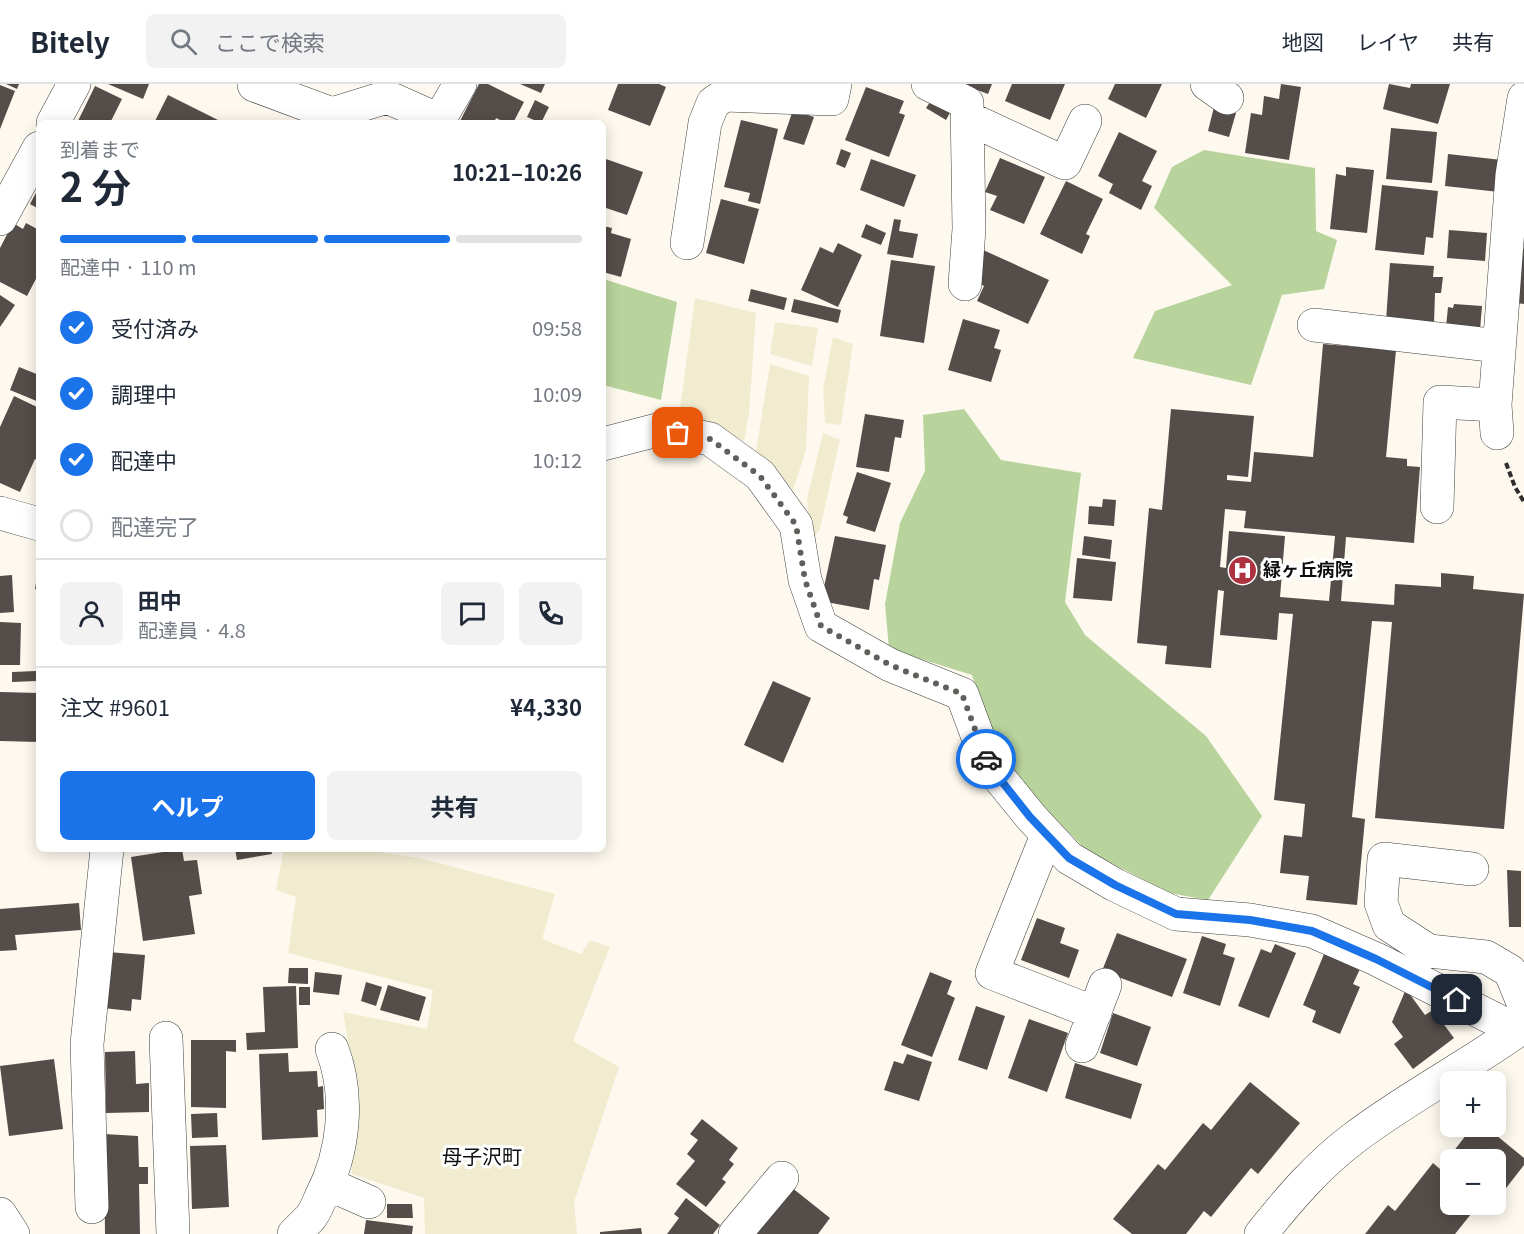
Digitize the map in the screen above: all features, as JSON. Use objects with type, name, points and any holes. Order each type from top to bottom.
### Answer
[{"type":"street","points":[[54,120],[74,84]]},
{"type":"street","points":[[254,85],[332,114],[387,97],[439,120],[460,84]]},
{"type":"street","points":[[687,243],[705,123],[713,103],[725,95],[832,99],[835,84]]},
{"type":"street","points":[[928,84],[967,103],[969,229],[965,284]]},
{"type":"street","points":[[1516,84],[1524,86]]},
{"type":"street","points":[[1437,507],[1440,402],[1496,419],[1512,175],[1524,98]]},
{"type":"street","points":[[968,118],[1065,164],[1085,121]]},
{"type":"street","points":[[0,219],[36,153]]},
{"type":"street","points":[[1314,325],[1499,346]]},
{"type":"street","points":[[606,443],[662,429],[710,439],[760,476],[796,525],[805,580],[821,626],[890,665],[962,694],[988,764],[1069,858],[1115,885],[1176,914],[1250,920],[1312,931],[1522,1021]]},
{"type":"street","points":[[0,513],[36,523]]},
{"type":"street","points":[[1047,835],[992,973],[1100,999],[1082,1046]]},
{"type":"street","points":[[92,1207],[87,1044],[107,852]]},
{"type":"street","points":[[1472,868],[1384,859],[1381,903],[1389,925],[1429,951],[1486,957],[1510,971],[1522,1021]]},
{"type":"street","points":[[1261,1234],[1292,1196],[1324,1163],[1355,1137],[1522,1021]]},
{"type":"street","points":[[166,1038],[172,1234]]},
{"type":"street","points":[[294,1234],[311,1217],[328,1184],[336,1157],[342,1121],[339,1066],[332,1049]]},
{"type":"street","points":[[735,1234],[782,1178]]},
{"type":"street","points":[[328,1184],[369,1202]]},
{"type":"street","points":[[0,1214],[13,1234]]},
{"type":"path","points":[[1496,419],[1515,487],[1524,502]]},
{"type":"shaded area","points":[[695,298],[756,313],[749,413],[744,441],[680,408]]},
{"type":"shaded area","points":[[775,322],[818,328],[812,366],[770,354]]},
{"type":"shaded area","points":[[833,337],[853,344],[841,425],[825,423],[823,389]]},
{"type":"shaded area","points":[[770,364],[809,376],[806,450],[793,490],[756,451]]},
{"type":"shaded area","points":[[823,433],[840,440],[820,529],[815,537],[809,520],[807,499]]},
{"type":"shaded area","points":[[283,852],[379,852],[420,858],[555,894],[542,939],[581,954],[590,940],[610,947],[573,1041],[619,1067],[574,1202],[577,1234],[425,1234],[424,1198],[352,1174],[351,1058],[343,1012],[427,1029],[433,990],[288,953],[296,897],[276,890]]},
{"type":"green space","points":[[1204,150],[1315,168],[1316,231],[1337,240],[1324,289],[1282,295],[1251,385],[1133,358],[1155,311],[1232,285],[1154,208],[1172,167]]},
{"type":"green space","points":[[606,280],[677,302],[661,400],[606,386]]},
{"type":"green space","points":[[964,409],[1001,460],[1081,473],[1065,602],[1085,635],[1206,736],[1262,816],[1208,900],[1169,893],[1086,850],[1025,788],[989,727],[972,675],[889,649],[885,604],[900,523],[925,471],[923,415]]},
{"type":"building","points":[[6,84],[19,84],[17,89]]},
{"type":"building","points":[[108,84],[149,84],[143,99]]},
{"type":"building","points":[[479,84],[488,84],[524,102],[515,120],[496,118],[495,120],[461,120]]},
{"type":"building","points":[[520,84],[545,84],[541,93]]},
{"type":"building","points":[[618,84],[659,84],[666,87],[650,126],[608,110]]},
{"type":"building","points":[[961,84],[992,84],[988,94]]},
{"type":"building","points":[[1012,84],[1065,84],[1050,120],[1005,101]]},
{"type":"building","points":[[1115,84],[1162,84],[1146,118],[1108,99]]},
{"type":"building","points":[[1281,84],[1301,87],[1289,160],[1245,153],[1251,113],[1262,115],[1264,96],[1279,99]]},
{"type":"building","points":[[1389,84],[1410,88],[1411,84],[1450,84],[1438,124],[1383,109]]},
{"type":"building","points":[[0,85],[15,91],[0,129]]},
{"type":"building","points":[[95,86],[122,99],[112,120],[78,120]]},
{"type":"building","points":[[866,87],[904,101],[899,113],[905,115],[889,157],[845,140]]},
{"type":"building","points":[[168,95],[218,120],[156,120]]},
{"type":"building","points":[[932,99],[951,111],[946,120],[926,108]]},
{"type":"building","points":[[535,100],[549,107],[542,120],[527,117]]},
{"type":"building","points":[[1214,107],[1236,113],[1229,137],[1208,131]]},
{"type":"building","points":[[793,110],[814,117],[804,145],[783,139]]},
{"type":"building","points":[[741,120],[778,129],[760,204],[748,201],[750,193],[724,187]]},
{"type":"building","points":[[1391,128],[1437,132],[1432,183],[1386,179]]},
{"type":"building","points":[[1119,132],[1157,151],[1142,181],[1152,186],[1141,210],[1109,193],[1113,184],[1098,176]]},
{"type":"building","points":[[841,149],[851,153],[845,168],[836,164]]},
{"type":"building","points":[[1448,154],[1502,160],[1499,192],[1445,186]]},
{"type":"building","points":[[1000,158],[1045,177],[1024,224],[990,210],[997,196],[985,192]]},
{"type":"building","points":[[606,159],[643,172],[627,215],[606,208]]},
{"type":"building","points":[[871,159],[916,175],[904,207],[860,190]]},
{"type":"building","points":[[1346,167],[1374,170],[1367,233],[1330,229],[1336,174],[1346,176]]},
{"type":"building","points":[[1066,181],[1103,199],[1086,234],[1090,236],[1082,254],[1040,234]]},
{"type":"building","points":[[1382,185],[1438,191],[1433,238],[1426,237],[1424,255],[1375,250]]},
{"type":"building","points":[[36,193],[36,207],[30,204]]},
{"type":"building","points":[[721,199],[759,209],[744,264],[706,253]]},
{"type":"building","points":[[894,219],[901,220],[899,231],[918,234],[913,258],[887,254]]},
{"type":"building","points":[[13,223],[23,229],[26,223],[36,228],[36,279],[27,296],[0,282],[0,248]]},
{"type":"building","points":[[866,224],[886,233],[881,245],[861,237]]},
{"type":"building","points":[[606,227],[612,228],[611,233],[631,239],[621,277],[606,273]]},
{"type":"building","points":[[1449,230],[1487,233],[1485,261],[1447,258]]},
{"type":"building","points":[[838,243],[862,255],[838,307],[801,290],[820,247],[833,253]]},
{"type":"building","points":[[1522,248],[1524,249],[1524,304],[1516,303]]},
{"type":"building","points":[[981,249],[1049,280],[1028,324],[977,301],[984,286],[976,282]]},
{"type":"building","points":[[891,260],[935,266],[924,343],[880,336]]},
{"type":"building","points":[[1390,263],[1434,266],[1433,277],[1443,277],[1441,293],[1435,293],[1434,324],[1386,321]]},
{"type":"building","points":[[751,289],[787,298],[784,310],[748,301]]},
{"type":"building","points":[[0,295],[15,305],[0,327]]},
{"type":"building","points":[[794,299],[841,310],[838,323],[791,312]]},
{"type":"building","points":[[1454,304],[1482,306],[1480,330],[1446,327],[1448,307],[1453,308]]},
{"type":"building","points":[[963,319],[1000,330],[994,348],[1001,350],[991,382],[948,370]]},
{"type":"building","points":[[1323,344],[1396,350],[1386,457],[1407,459],[1407,466],[1420,467],[1414,543],[1346,537],[1341,601],[1394,605],[1395,584],[1441,587],[1441,573],[1474,576],[1473,589],[1524,594],[1504,829],[1375,818],[1392,622],[1372,621],[1352,817],[1365,819],[1357,905],[1306,900],[1309,876],[1280,873],[1284,835],[1302,837],[1305,804],[1274,800],[1293,614],[1279,613],[1277,640],[1220,635],[1224,591],[1218,590],[1211,668],[1165,664],[1167,646],[1137,643],[1149,508],[1162,510],[1171,409],[1254,416],[1248,477],[1227,475],[1227,480],[1251,482],[1254,452],[1313,457]],"holes":[[[1225,509],[1246,511],[1244,528],[1335,536],[1329,601],[1280,597],[1285,536],[1229,531],[1226,568],[1220,567]]]},
{"type":"building","points":[[19,367],[36,374],[36,401],[10,390]]},
{"type":"building","points":[[14,396],[36,407],[36,460],[20,492],[0,483],[0,427]]},
{"type":"building","points":[[865,414],[904,420],[901,438],[895,437],[889,472],[856,467]]},
{"type":"building","points":[[857,472],[891,483],[875,532],[846,523],[848,517],[843,515]]},
{"type":"building","points":[[1103,499],[1116,500],[1114,526],[1088,524],[1089,506],[1102,507]]},
{"type":"building","points":[[835,536],[886,545],[879,580],[874,579],[869,610],[821,601]]},
{"type":"building","points":[[1084,536],[1112,540],[1110,559],[1082,555]]},
{"type":"building","points":[[1077,558],[1116,562],[1112,601],[1073,598]]},
{"type":"building","points":[[12,575],[14,612],[0,613],[0,576]]},
{"type":"building","points":[[0,622],[21,623],[20,665],[0,665]]},
{"type":"building","points":[[36,671],[36,681],[12,682],[12,672]]},
{"type":"building","points":[[773,681],[811,698],[783,763],[744,745]]},
{"type":"building","points":[[0,692],[36,693],[36,742],[0,741]]},
{"type":"building","points":[[163,852],[182,852],[184,861],[197,860],[202,894],[189,896],[195,934],[143,941],[131,857]]},
{"type":"building","points":[[236,852],[272,852],[272,854],[237,860]]},
{"type":"building","points":[[1507,870],[1521,871],[1521,927],[1509,927]]},
{"type":"building","points":[[79,903],[81,930],[15,935],[17,950],[0,951],[0,909]]},
{"type":"building","points":[[1037,918],[1065,928],[1060,943],[1079,950],[1069,978],[1021,960]]},
{"type":"building","points":[[1117,933],[1187,959],[1172,997],[1102,971]]},
{"type":"building","points":[[1202,936],[1226,944],[1223,954],[1235,958],[1220,1006],[1183,993]]},
{"type":"building","points":[[1275,944],[1296,953],[1269,1018],[1238,1006],[1261,949],[1271,953]]},
{"type":"building","points":[[108,952],[145,955],[141,1000],[132,999],[131,1011],[103,1008]]},
{"type":"building","points":[[1324,954],[1360,969],[1353,984],[1360,987],[1340,1034],[1312,1022],[1316,1011],[1303,1005]]},
{"type":"building","points":[[289,968],[308,968],[308,984],[288,983]]},
{"type":"building","points":[[315,972],[342,975],[339,995],[313,992]]},
{"type":"building","points":[[930,972],[952,981],[947,994],[955,998],[932,1057],[901,1045]]},
{"type":"building","points":[[366,982],[382,987],[376,1006],[361,1001]]},
{"type":"building","points":[[388,985],[426,997],[419,1021],[380,1010]]},
{"type":"building","points":[[296,986],[298,1048],[247,1050],[246,1033],[265,1032],[263,987]]},
{"type":"building","points":[[299,987],[310,987],[310,1005],[299,1005]]},
{"type":"building","points":[[1406,989],[1425,1015],[1433,1010],[1454,1038],[1413,1069],[1394,1044],[1403,1037],[1392,1022]]},
{"type":"building","points":[[976,1006],[1005,1016],[987,1070],[958,1060]]},
{"type":"building","points":[[1113,1013],[1151,1027],[1137,1066],[1100,1053]]},
{"type":"building","points":[[1029,1019],[1068,1033],[1047,1092],[1008,1078]]},
{"type":"building","points":[[191,1040],[236,1040],[236,1052],[226,1051],[226,1108],[191,1107]]},
{"type":"building","points":[[135,1051],[136,1084],[149,1083],[149,1112],[106,1113],[105,1052]]},
{"type":"building","points":[[288,1053],[289,1072],[317,1071],[318,1087],[323,1086],[324,1109],[317,1110],[318,1137],[262,1140],[259,1054]]},
{"type":"building","points":[[907,1054],[932,1062],[919,1101],[884,1090],[894,1061],[903,1064]]},
{"type":"building","points":[[54,1059],[63,1129],[9,1136],[0,1066]]},
{"type":"building","points":[[1075,1063],[1142,1084],[1131,1119],[1065,1098]]},
{"type":"building","points":[[1250,1082],[1300,1123],[1258,1174],[1251,1168],[1211,1217],[1204,1211],[1186,1234],[1132,1234],[1113,1219],[1158,1164],[1165,1170],[1203,1123],[1211,1130]]},
{"type":"building","points":[[217,1113],[218,1137],[192,1138],[191,1114]]},
{"type":"building","points":[[702,1119],[738,1148],[729,1160],[734,1164],[722,1179],[726,1182],[706,1207],[676,1184],[695,1161],[687,1154],[698,1140],[690,1134]]},
{"type":"building","points":[[104,1134],[138,1136],[139,1167],[148,1167],[148,1184],[139,1184],[140,1234],[105,1234]]},
{"type":"building","points":[[1465,1137],[1498,1137],[1524,1158],[1524,1165],[1506,1188],[1506,1149],[1455,1149]]},
{"type":"building","points":[[226,1145],[229,1207],[192,1209],[190,1146]]},
{"type":"building","points":[[1433,1163],[1440,1169],[1440,1215],[1470,1215],[1455,1234],[1365,1234],[1388,1205],[1395,1211]]},
{"type":"building","points":[[791,1187],[830,1218],[818,1234],[753,1234]]},
{"type":"building","points":[[686,1198],[720,1225],[713,1234],[667,1234],[679,1218],[674,1214]]},
{"type":"building","points":[[387,1204],[412,1204],[413,1218],[387,1218]]},
{"type":"building","points":[[366,1220],[413,1226],[412,1234],[364,1234]]},
{"type":"building","points":[[641,1228],[642,1234],[600,1234],[600,1232]]},
{"type":"way so far","points":[[678,433],[710,439],[760,476],[796,525],[805,580],[821,626],[890,665],[962,694],[986,759]]},
{"type":"place","name":"緑ヶ丘病院","points":[[1242,570]]},
{"type":"district","name":"母子沢町","points":[[482,1157]]},
{"type":"route","points":[[986,759],[1030,817],[1069,858],[1115,885],[1176,914],[1250,920],[1312,931],[1376,959],[1457,1000]]}]
